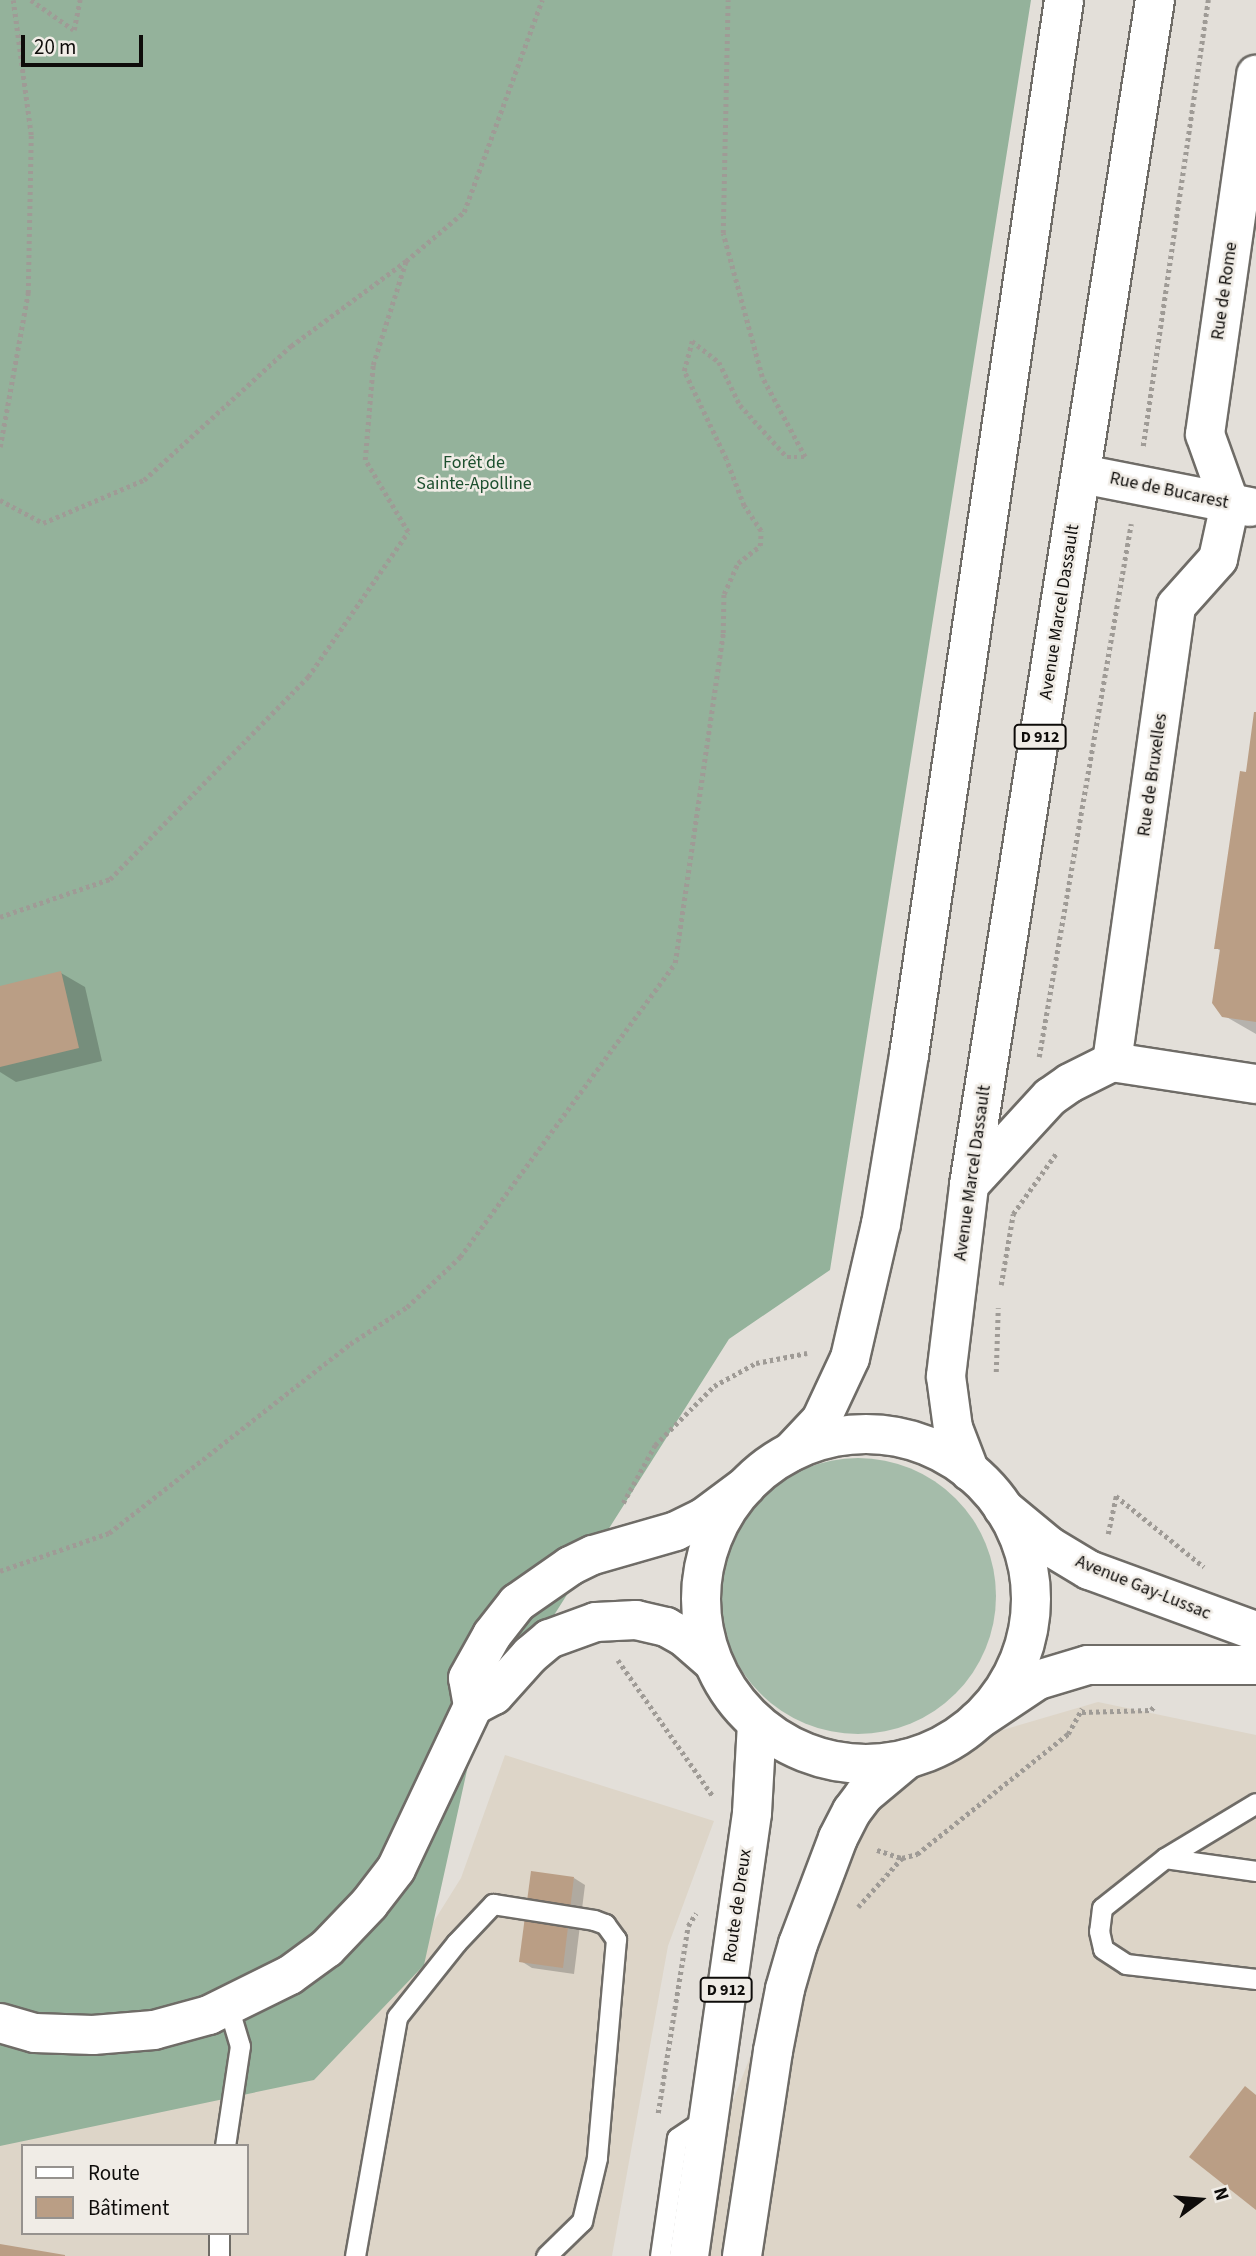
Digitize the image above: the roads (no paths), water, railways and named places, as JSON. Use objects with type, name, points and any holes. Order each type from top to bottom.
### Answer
[{"type":"main road","points":[[792,1452],[821,1420],[850,1358],[881,1224],[909,1055],[1064,0]]},
{"type":"main road","name":"Avenue Marcel Dassault","points":[[970,1472],[953,1428],[946,1376],[969,1185],[1155,0]]},
{"type":"main road","name":"Rue de Rome","points":[[1243,506],[1205,434],[1256,75]]},
{"type":"main road","name":"Rue de Bucarest","points":[[1082,474],[1243,506]]},
{"type":"main road","name":"Rue de Bruxelles","points":[[1112,1062],[1176,606],[1218,559],[1243,506]]},
{"type":"main road","points":[[969,1185],[1050,1097],[1070,1083],[1112,1062],[1256,1084]]},
{"type":"main road","points":[[0,2023],[35,2033],[93,2035],[154,2030],[209,2015],[290,1975],[327,1948],[369,1904],[396,1869],[473,1706],[468,1678],[492,1635],[517,1603],[570,1566],[593,1555],[676,1531],[703,1518],[772,1463],[792,1452],[834,1437],[882,1435],[929,1447],[970,1472],[1003,1508],[1026,1561],[1029,1619],[1024,1647],[1013,1674],[978,1720]]},
{"type":"main road","points":[[713,1662],[702,1612],[704,1569],[717,1528],[746,1486]]},
{"type":"main road","name":"Avenue Gay-Lussac","points":[[1003,1508],[1049,1546],[1089,1570],[1256,1630]]},
{"type":"main road","points":[[473,1706],[494,1695],[530,1655],[549,1639],[596,1622],[636,1620],[666,1627],[684,1637],[713,1662],[739,1705],[757,1723],[790,1745],[827,1760],[867,1764],[907,1759],[938,1748],[1038,1680],[1088,1665],[1256,1665]]},
{"type":"main road","name":"Route de Dreux","points":[[689,2256],[752,1813],[757,1723]]},
{"type":"main road","points":[[742,2256],[773,2051],[785,1989],[798,1944],[838,1838],[852,1811],[864,1795],[907,1759]]},
{"type":"lane","points":[[1256,1803],[1164,1858],[1102,1908],[1099,1931],[1103,1949],[1126,1964],[1256,1979]]},
{"type":"lane","points":[[1164,1858],[1256,1871]]},
{"type":"lane","points":[[355,2256],[397,2017],[456,1943],[493,1904],[594,1920],[605,1924],[616,1939],[597,2158],[582,2221],[546,2256]]},
{"type":"lane","points":[[225,2144],[240,2046],[228,2006]]},
{"type":"lane","points":[[660,2256],[677,2137],[707,2118]]},
{"type":"lane","points":[[219,2235],[219,2256]]},
{"type":"park label","name":"Forêt de Sainte-Apolline","points":[[474,474]]}]
